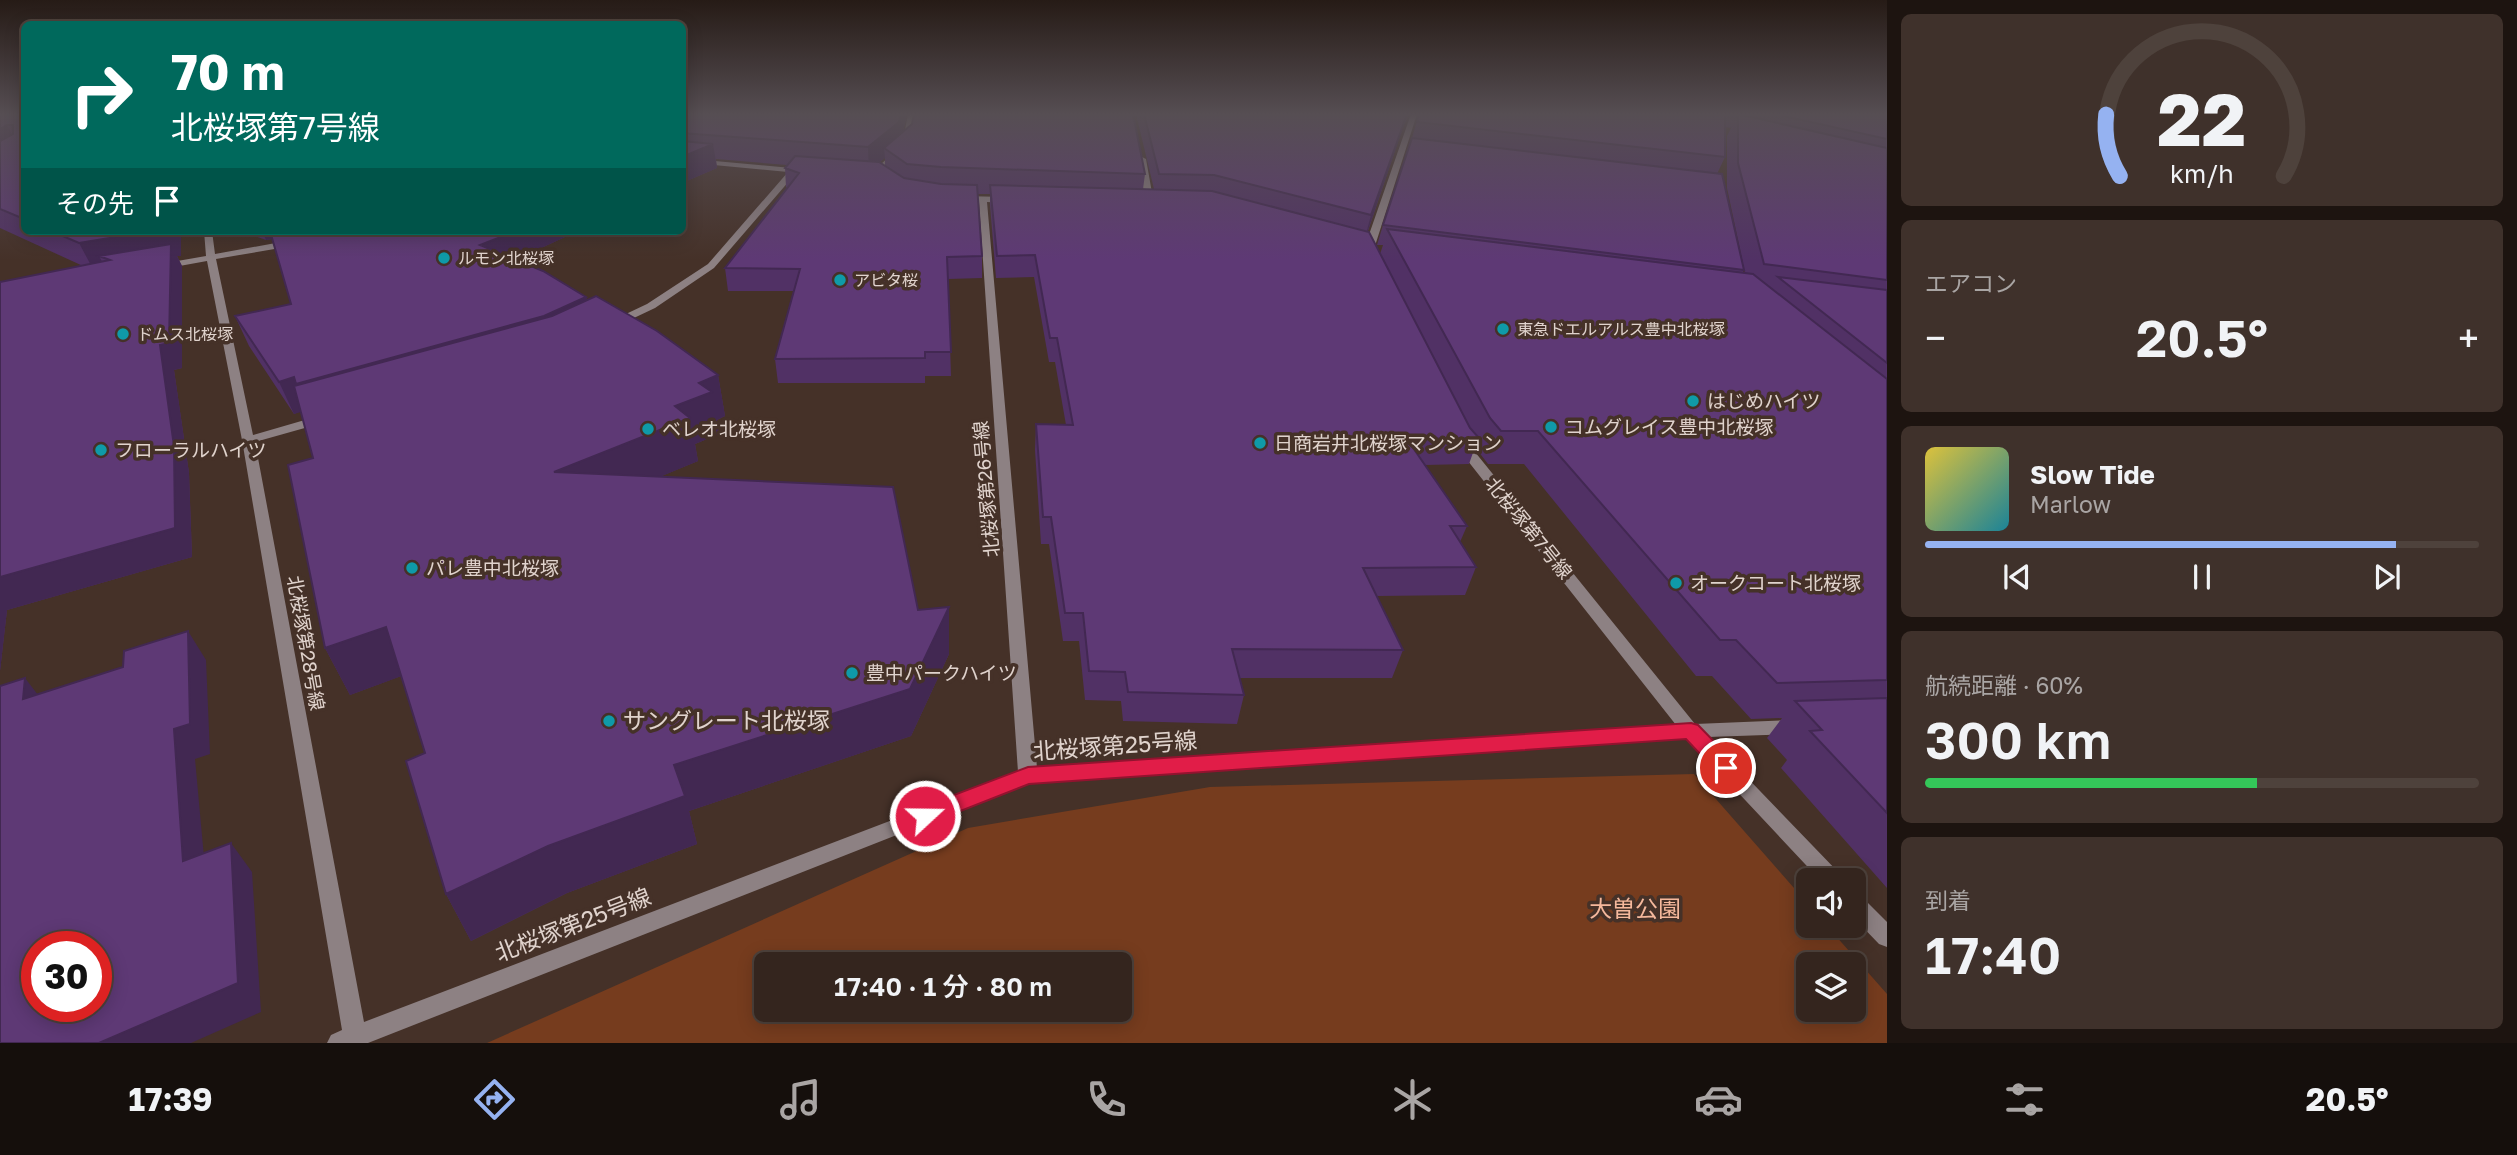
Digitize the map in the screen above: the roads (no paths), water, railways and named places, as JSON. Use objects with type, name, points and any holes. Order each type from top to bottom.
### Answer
[{"type":"street","points":[[709,163],[806,172]]},
{"type":"street","points":[[871,177],[888,163]]},
{"type":"street","points":[[1136,204],[1155,204],[1144,163]]},
{"type":"street","points":[[1381,273],[1370,248],[1404,163]]},
{"type":"street","points":[[604,328],[651,306],[711,266],[793,171]]},
{"type":"street","points":[[858,176],[883,177]]},
{"type":"street","points":[[955,198],[1015,200]]},
{"type":"street","name":"北桜塚第26号線","points":[[982,199],[1028,776]]},
{"type":"street","name":"北桜塚第28号線","points":[[208,235],[248,440],[347,1040]]},
{"type":"street","points":[[145,269],[298,242]]},
{"type":"street","points":[[248,440],[329,417]]},
{"type":"street","name":"北桜塚第7号線","points":[[1457,429],[1469,453],[1691,731],[1822,868]]},
{"type":"street","name":"北桜塚第25号線","points":[[347,1040],[1028,776],[1691,731],[1809,726]]},
{"type":"street","points":[[1866,915],[1887,937]]},
{"type":"place","name":"ルモン北桜塚","points":[[444,258]]},
{"type":"place","name":"アビタ桜","points":[[840,280]]},
{"type":"place","name":"東急ドエルアルス豊中北桜塚","points":[[1503,329]]},
{"type":"place","name":"ドムス北桜塚","points":[[123,334]]},
{"type":"place","name":"はじめハイツ","points":[[1693,401]]},
{"type":"place","name":"コムグレイス豊中北桜塚","points":[[1551,427]]},
{"type":"place","name":"ベレオ北桜塚","points":[[648,429]]},
{"type":"place","name":"日商岩井北桜塚マンション","points":[[1260,443]]},
{"type":"place","name":"フローラルハイツ","points":[[101,450]]},
{"type":"place","name":"パレ豊中北桜塚","points":[[412,568]]},
{"type":"place","name":"オークコート北桜塚","points":[[1676,583]]},
{"type":"place","name":"豊中パークハイツ","points":[[852,673]]},
{"type":"place","name":"サングレート北桜塚","points":[[609,721]]},
{"type":"park label","name":"大曽公園","points":[[1635,909]]}]
